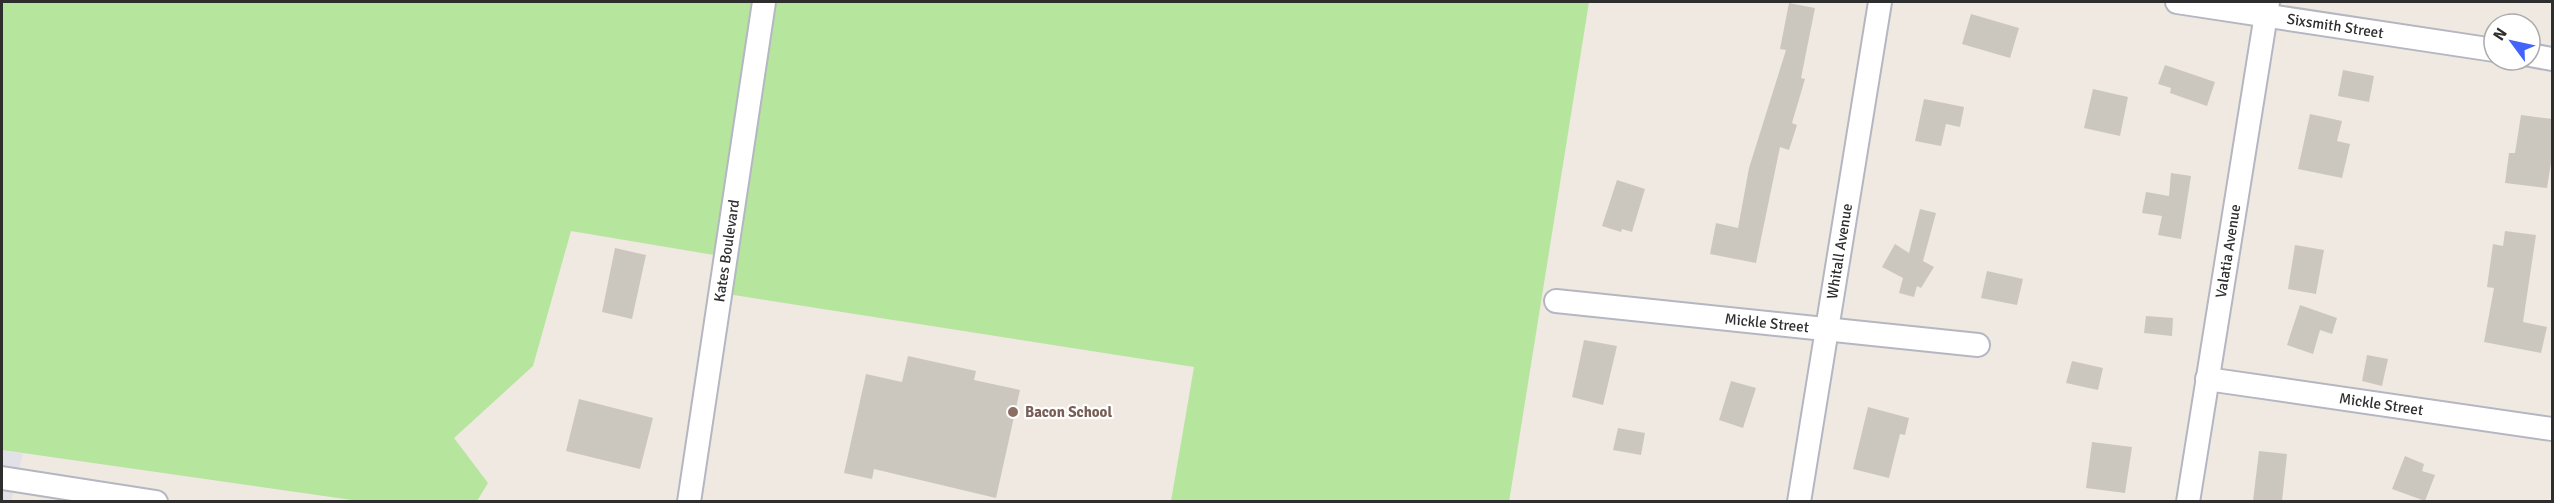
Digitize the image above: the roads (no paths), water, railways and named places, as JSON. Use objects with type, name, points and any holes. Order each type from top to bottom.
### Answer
[{"type":"street","name":"Kates Boulevard","points":[[689,501],[764,2]]},
{"type":"street","name":"Whitall Avenue","points":[[1799,501],[1880,2]]},
{"type":"street","name":"Sixsmith Street","points":[[2176,2],[2266,8],[2482,48]]},
{"type":"street","name":"Valatia Avenue","points":[[2188,501],[2266,8]]},
{"type":"street","name":"Mickle Street","points":[[1556,301],[1978,345]]},
{"type":"street","name":"Mickle Street","points":[[2207,379],[2553,429]]},
{"type":"street","points":[[2,478],[156,501]]},
{"type":"place","name":"Bacon School","points":[[1013,412]]}]
